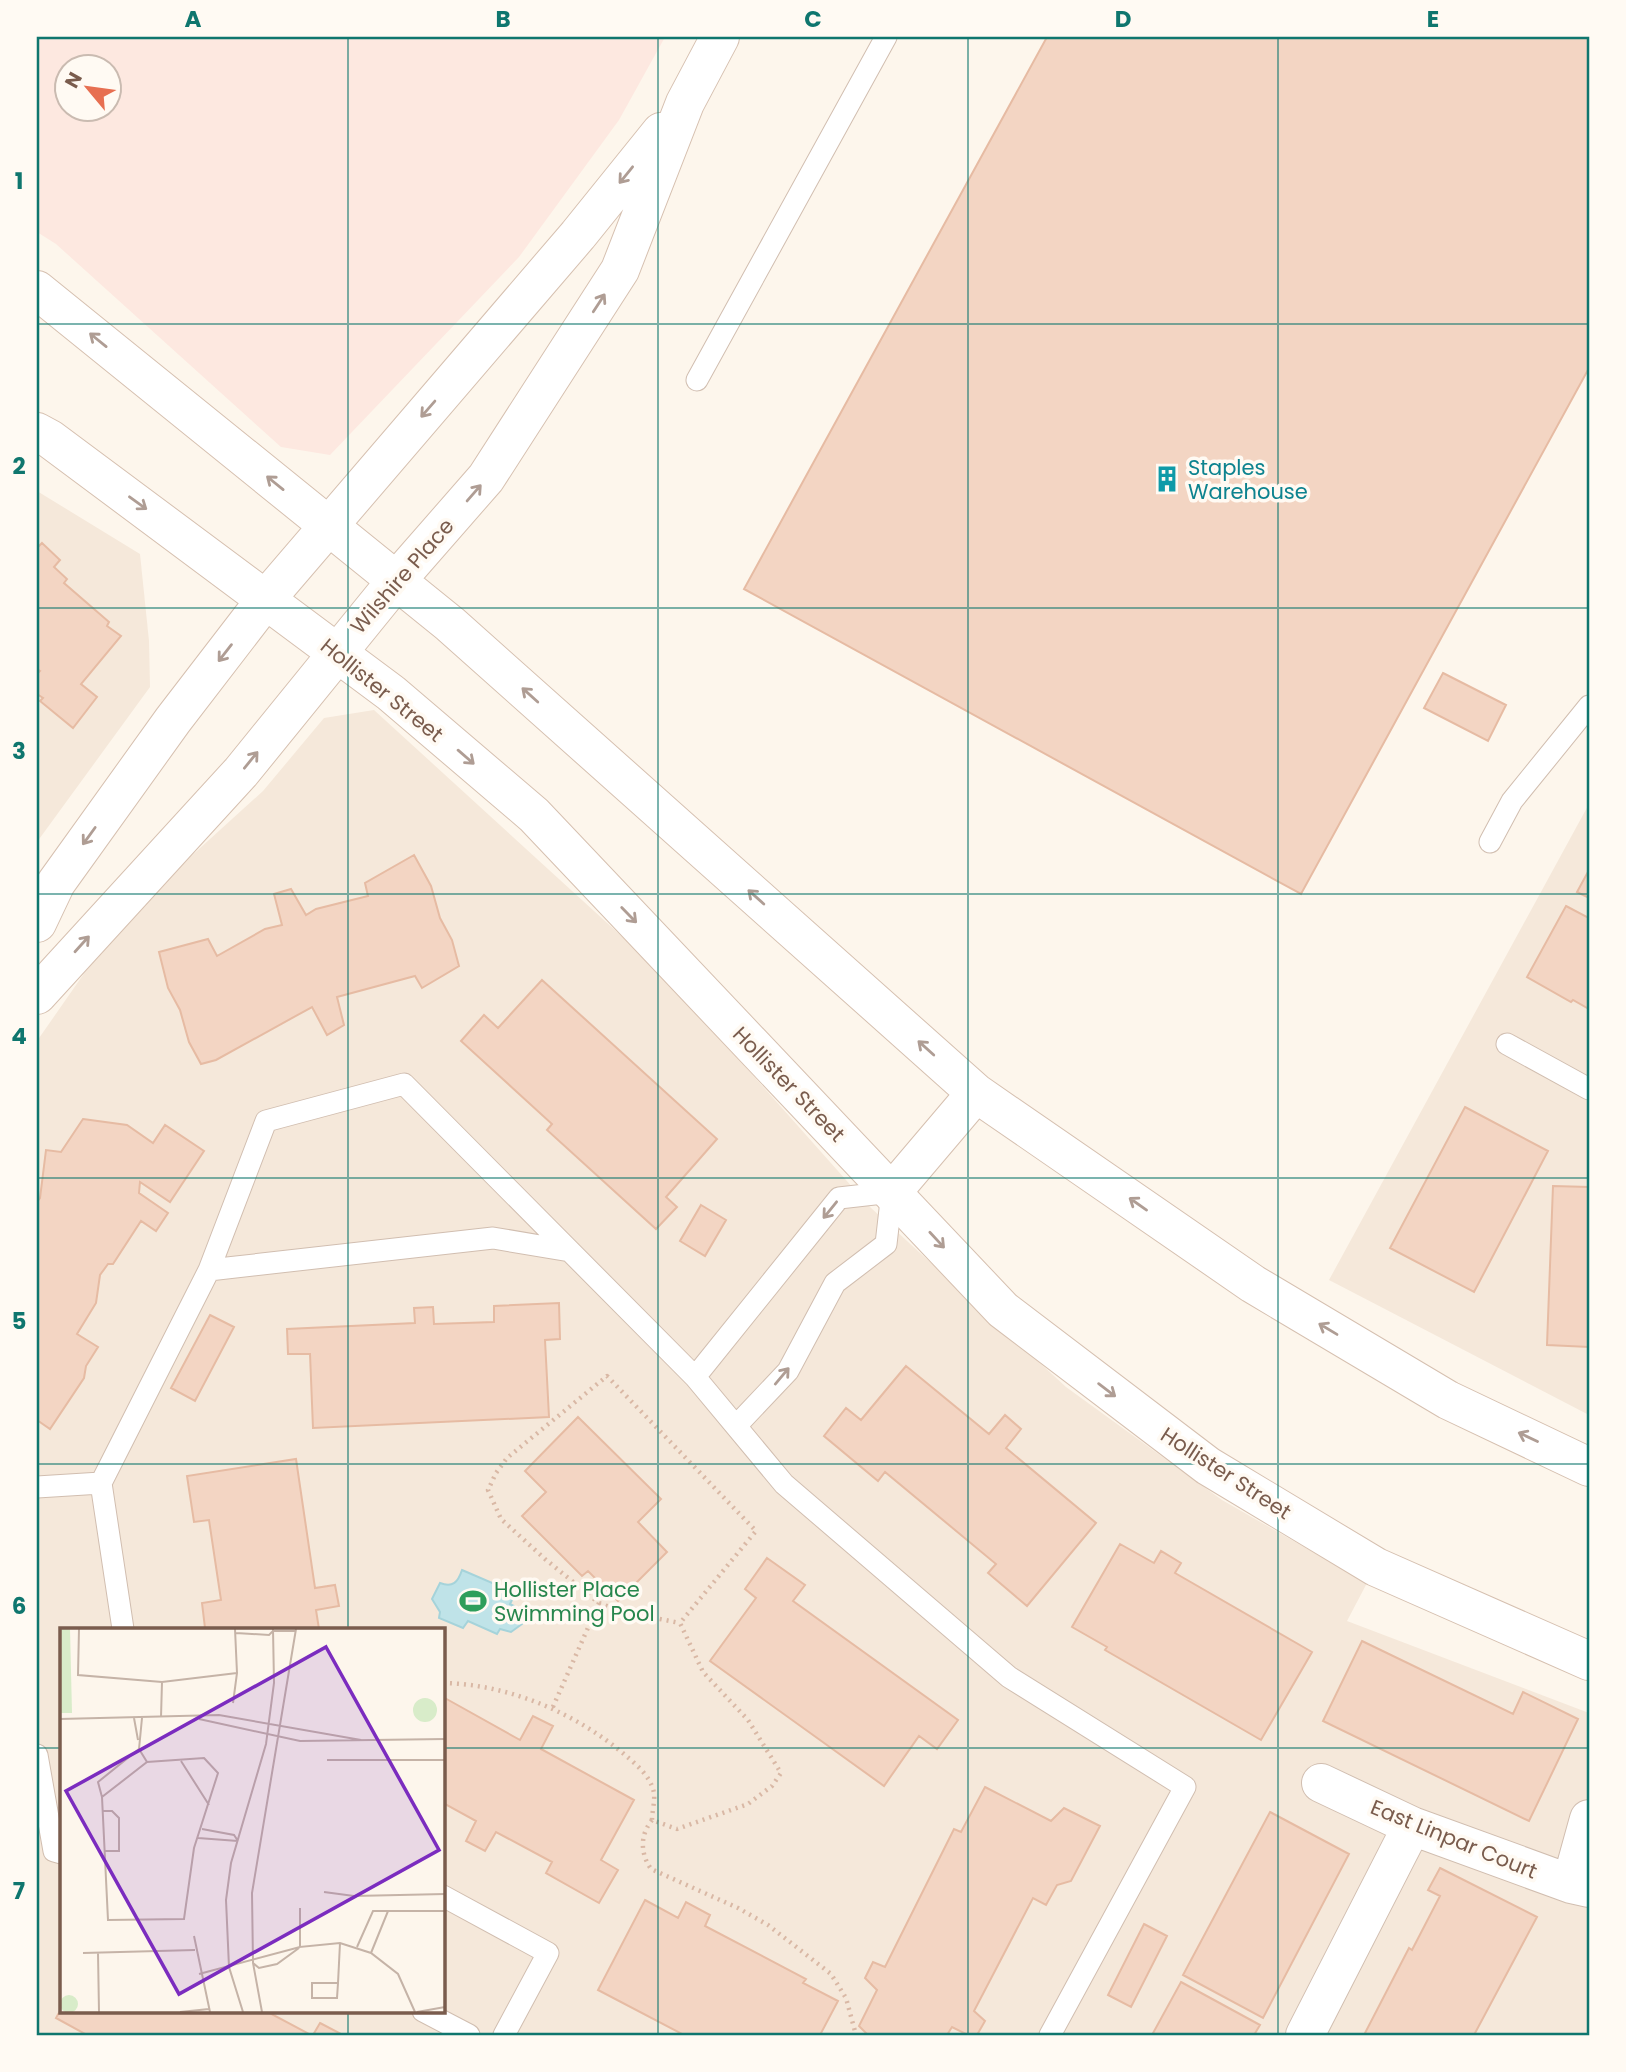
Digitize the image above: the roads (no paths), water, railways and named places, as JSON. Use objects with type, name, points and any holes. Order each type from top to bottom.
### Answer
[{"type":"main road","name":"Wilshire Place","points":[[37,995],[241,772],[396,581],[486,478],[620,270],[685,103],[720,37]]},
{"type":"main road","name":"Wilshire Place","points":[[37,923],[56,883],[173,720],[266,599],[578,235],[685,103]]},
{"type":"main road","points":[[37,290],[460,633],[976,1093],[1254,1284],[1448,1400],[1589,1466]]},
{"type":"main road","name":"Hollister Street","points":[[37,432],[391,693],[534,816],[1003,1310],[1208,1466],[1376,1567],[1589,1661]]},
{"type":"main road","points":[[892,1192],[976,1093]]},
{"type":"main road","name":"East Linpar Court","points":[[1321,1783],[1412,1826],[1580,1886]]},
{"type":"main road","points":[[1580,1886],[1589,1819]]},
{"type":"main road","points":[[1304,2035],[1412,1826]]},
{"type":"lane","points":[[698,380],[886,37]]},
{"type":"lane","points":[[1490,842],[1512,801],[1589,706]]},
{"type":"lane","points":[[1507,1044],[1589,1089]]},
{"type":"lane","points":[[123,1628],[101,1483],[209,1270],[266,1121],[404,1083],[695,1377],[784,1484],[1009,1677],[1185,1787],[1050,2035]]},
{"type":"lane","points":[[695,1377],[839,1198],[892,1192],[886,1244],[835,1283],[788,1371],[736,1426]]},
{"type":"lane","points":[[209,1270],[494,1238],[570,1251]]},
{"type":"lane","points":[[37,1487],[101,1483]]},
{"type":"lane","points":[[37,1755],[54,1852],[60,1853]]},
{"type":"lane","points":[[444,1897],[548,1953],[504,2035]]},
{"type":"lane","points":[[425,2012],[469,2035]]},
{"type":"water","name":"Hollister Place Swimming Pool","points":[[462,1570],[497,1585],[495,1590],[513,1598],[510,1604],[520,1612],[522,1624],[511,1632],[500,1629],[497,1634],[468,1621],[463,1628],[439,1618],[440,1612],[432,1599],[440,1583],[454,1583]]},
{"type":"place","name":"Staples Warehouse","points":[[1167,479]]},
{"type":"place","name":"Hollister Place Swimming Pool","points":[[473,1601]]}]
